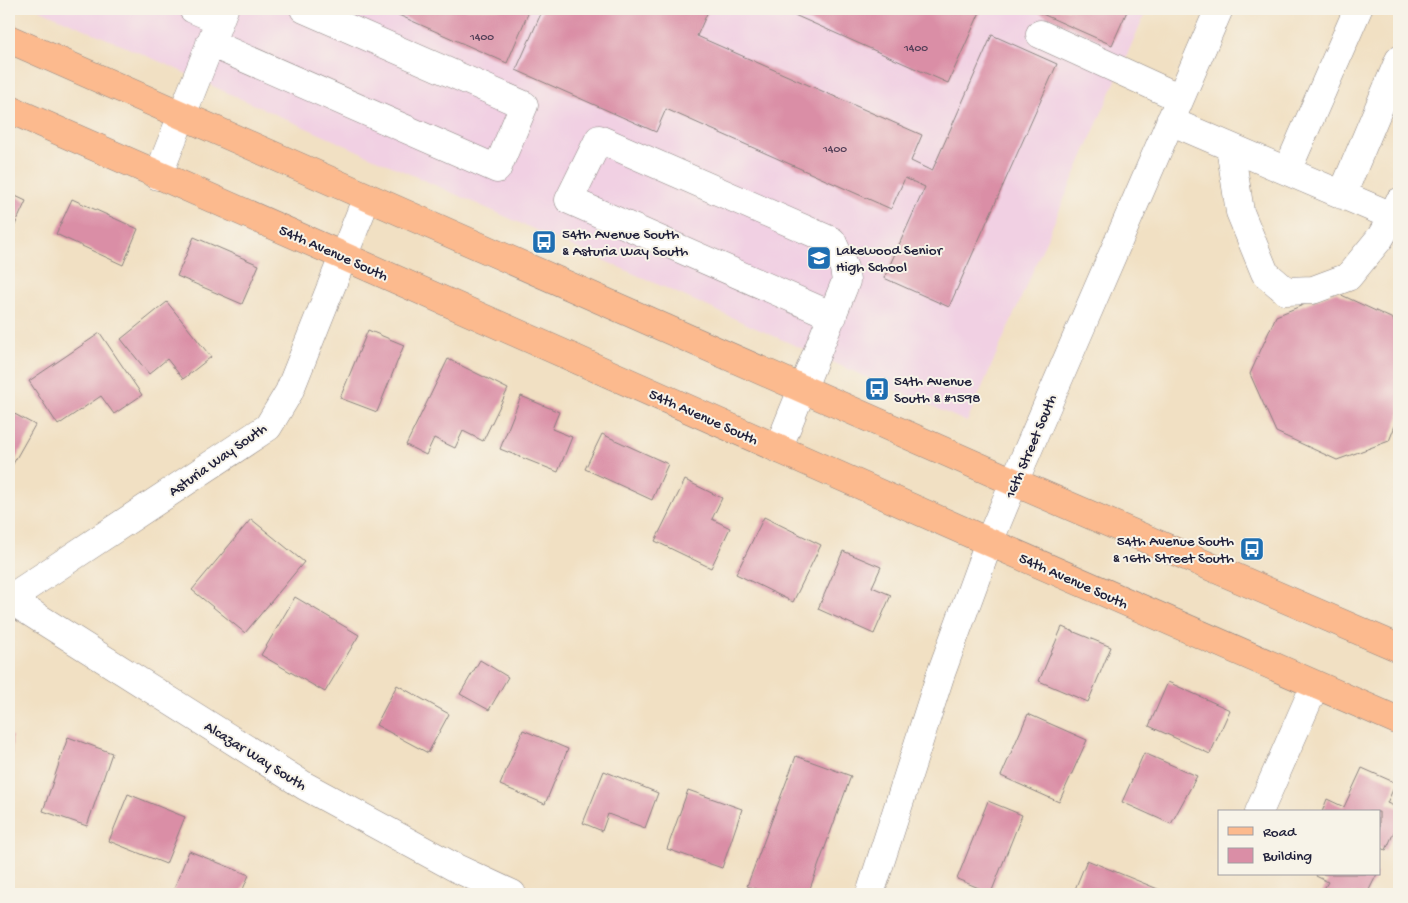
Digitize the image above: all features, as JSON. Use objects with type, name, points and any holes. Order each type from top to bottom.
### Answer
[{"type":"main road","points":[[9,39],[1014,482],[1399,648]]},
{"type":"main road","name":"54th Avenue South","points":[[9,110],[1399,721]]},
{"type":"street","points":[[193,9],[218,24],[497,169],[524,106],[304,9]]},
{"type":"street","name":"16th Street South","points":[[870,894],[940,676],[989,542],[1219,9]]},
{"type":"street","points":[[1287,171],[1358,9]]},
{"type":"street","points":[[158,176],[218,24]]},
{"type":"street","points":[[1040,34],[1175,110],[1230,147],[1342,195],[1397,212],[1380,238],[1348,277],[1313,290],[1286,291],[1265,273],[1240,212],[1230,147]]},
{"type":"street","points":[[1342,195],[1399,60]]},
{"type":"street","points":[[778,449],[833,316],[846,282],[844,268],[832,241],[599,139],[569,200],[833,316]]},
{"type":"street","name":"Asturia Way South","points":[[9,599],[268,427],[289,392],[368,197]]},
{"type":"street","name":"Alcazar Way South","points":[[9,599],[305,786],[456,868],[512,894]]},
{"type":"street","points":[[1260,810],[1315,685]]},
{"type":"shaded area","name":"Lakewood Senior High School","points":[[38,9],[1147,9],[967,422],[170,66]]},
{"type":"building","points":[[385,9],[530,9],[507,63]]},
{"type":"building","name":"Lakewood Senior High School","points":[[543,9],[709,9],[697,36],[922,135],[911,161],[932,171],[992,35],[1057,64],[949,307],[884,278],[925,187],[905,178],[891,209],[666,109],[656,132],[516,70]]},
{"type":"building","points":[[781,9],[973,9],[980,12],[948,83]]},
{"type":"building","points":[[1031,9],[1128,9],[1112,45]]},
{"type":"building","points":[[9,193],[26,201],[9,238]]},
{"type":"building","points":[[72,199],[138,229],[123,265],[56,234]]},
{"type":"building","points":[[194,237],[259,265],[242,304],[177,276]]},
{"type":"building","points":[[1335,292],[1393,319],[1399,336],[1399,416],[1389,441],[1337,460],[1276,432],[1250,374],[1276,316]]},
{"type":"building","points":[[167,302],[211,357],[183,379],[167,359],[149,374],[121,339]]},
{"type":"building","points":[[368,330],[404,345],[377,412],[340,398]]},
{"type":"building","points":[[100,333],[142,395],[114,414],[101,396],[58,425],[29,381]]},
{"type":"building","points":[[448,359],[508,389],[483,441],[463,431],[455,448],[434,438],[426,455],[406,445]]},
{"type":"building","points":[[521,396],[559,412],[552,429],[572,437],[558,472],[500,449]]},
{"type":"building","points":[[9,411],[35,425],[9,471]]},
{"type":"building","points":[[602,434],[668,464],[652,500],[585,469]]},
{"type":"building","points":[[685,480],[722,498],[712,519],[730,528],[711,568],[655,541]]},
{"type":"building","points":[[764,517],[821,545],[793,602],[736,574]]},
{"type":"building","points":[[251,519],[304,562],[245,633],[192,590]]},
{"type":"building","points":[[843,551],[881,567],[872,587],[891,595],[874,634],[818,609]]},
{"type":"building","points":[[295,597],[359,635],[325,692],[261,655]]},
{"type":"building","points":[[1062,627],[1111,647],[1088,702],[1039,681]]},
{"type":"building","points":[[480,660],[508,677],[489,710],[460,694]]},
{"type":"building","points":[[1168,682],[1230,710],[1210,754],[1149,726]]},
{"type":"building","points":[[397,685],[449,714],[428,753],[376,725]]},
{"type":"building","points":[[1028,714],[1087,740],[1059,802],[1001,776]]},
{"type":"building","points":[[523,730],[568,749],[545,804],[500,785]]},
{"type":"building","points":[[9,736],[12,736],[12,773],[9,773]]},
{"type":"building","points":[[68,737],[112,753],[87,826],[43,811]]},
{"type":"building","points":[[1144,753],[1197,776],[1171,824],[1122,802]]},
{"type":"building","points":[[796,756],[851,776],[808,894],[769,894],[747,886]]},
{"type":"building","points":[[1362,768],[1396,783],[1387,803],[1399,808],[1399,821],[1386,850],[1380,847],[1380,810],[1323,810],[1327,799],[1344,807]]},
{"type":"building","points":[[604,771],[658,793],[645,828],[608,814],[602,831],[583,823]]},
{"type":"building","points":[[688,790],[742,809],[722,868],[667,849]]},
{"type":"building","points":[[128,794],[185,817],[166,864],[109,841]]},
{"type":"building","points":[[988,801],[1022,815],[991,893],[957,879]]},
{"type":"building","points":[[189,851],[249,875],[241,894],[172,894]]},
{"type":"building","points":[[1087,860],[1170,894],[1073,894]]},
{"type":"building","points":[[1316,876],[1376,876],[1367,894],[1321,894],[1328,882]]},
{"type":"place","name":"54th Avenue South & Asturia Way South","points":[[544,242]]},
{"type":"place","name":"Lakewood Senior High School","points":[[819,258]]},
{"type":"place","name":"54th Avenue South & #1598","points":[[877,389]]},
{"type":"place","name":"54th Avenue South & 16th Street South","points":[[1252,549]]}]
